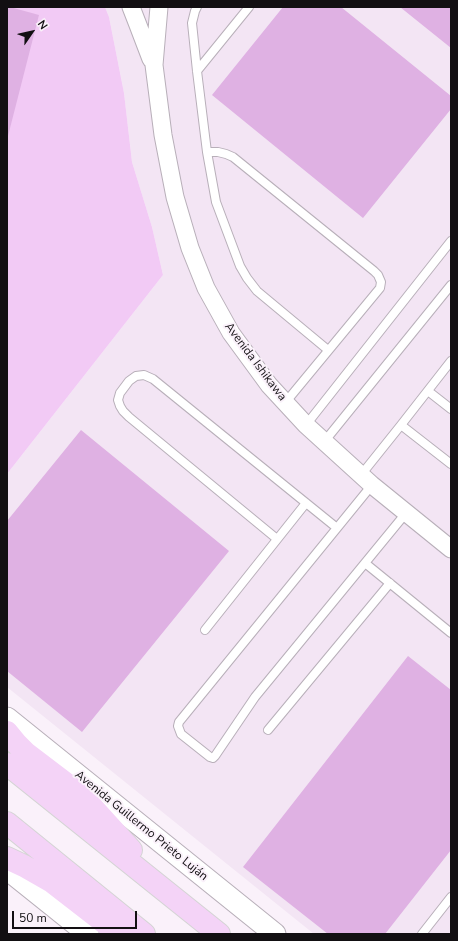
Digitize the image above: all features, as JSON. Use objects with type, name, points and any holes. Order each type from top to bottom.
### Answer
[{"type":"main road","points":[[7,732],[26,753],[72,788],[93,808],[173,897]]},
{"type":"main road","points":[[7,764],[219,934]]},
{"type":"main road","points":[[7,823],[144,934]]},
{"type":"main road","points":[[7,858],[52,882],[119,934]]},
{"type":"street","name":"Avenida Ishikawa","points":[[130,7],[154,65]]},
{"type":"street","name":"Avenida Ishikawa","points":[[159,7],[154,65],[163,135],[175,197],[190,248],[206,288],[231,333],[268,385],[306,425],[366,480],[451,549]]},
{"type":"street","name":"Avenida Guillermo Prieto Luján","points":[[7,718],[275,934]]},
{"type":"street","points":[[7,869],[88,934]]},
{"type":"lane","points":[[197,7],[192,23],[207,152],[216,202],[240,266],[257,291],[328,350]]},
{"type":"lane","points":[[197,71],[249,7]]},
{"type":"lane","points":[[207,152],[218,152],[233,157],[374,271],[378,275],[381,282],[380,288],[285,403]]},
{"type":"lane","points":[[306,425],[451,241]]},
{"type":"lane","points":[[324,442],[451,285]]},
{"type":"lane","points":[[406,513],[255,698],[213,758],[181,734],[178,726],[179,722],[337,528],[401,425],[451,361]]},
{"type":"lane","points":[[278,539],[129,417],[120,406],[118,400],[120,393],[129,381],[136,376],[144,375],[153,379],[337,528]]},
{"type":"lane","points":[[428,391],[451,409]]},
{"type":"lane","points":[[401,425],[451,464]]},
{"type":"lane","points":[[205,630],[306,503]]},
{"type":"lane","points":[[365,563],[451,632]]},
{"type":"lane","points":[[268,730],[390,583]]},
{"type":"lane","points":[[422,934],[451,896]]},
{"type":"shaded area","points":[[7,7],[105,7],[109,17],[124,93],[132,162],[152,227],[163,275],[7,474]]},
{"type":"shaded area","points":[[105,7],[451,7],[451,934],[314,934],[7,687],[7,474],[163,275],[152,227],[132,162],[124,93],[109,17]]},
{"type":"building","points":[[7,7],[39,15],[8,136]]},
{"type":"building","points":[[283,7],[341,7],[451,96],[451,109],[363,218],[212,95]]},
{"type":"building","points":[[400,7],[451,7],[451,48]]},
{"type":"building","points":[[81,430],[229,551],[82,732],[7,671],[7,521]]},
{"type":"building","points":[[408,656],[451,690],[451,850],[385,934],[328,934],[243,867]]}]
